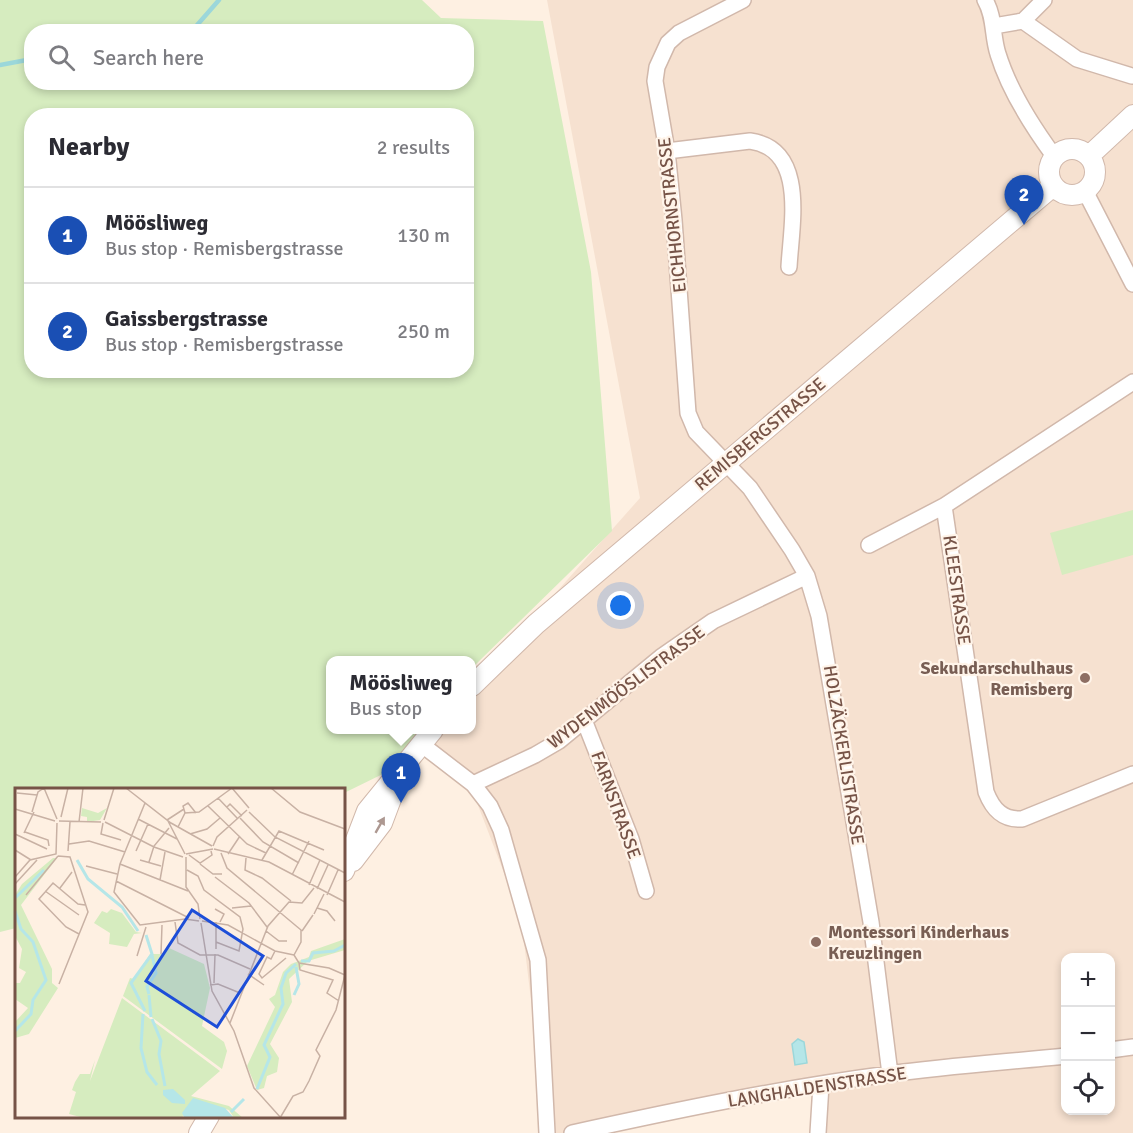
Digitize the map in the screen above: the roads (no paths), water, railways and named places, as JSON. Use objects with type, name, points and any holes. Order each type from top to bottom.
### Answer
[{"type":"street","name":"EICHHORNSTRASSE","points":[[726,463],[696,432],[688,412],[667,151],[655,81],[660,55],[668,43],[679,33],[743,0]]},
{"type":"street","points":[[985,0],[994,26],[1000,62],[1033,126],[1054,156]]},
{"type":"street","points":[[994,26],[1023,21],[1044,0]]},
{"type":"street","points":[[1023,21],[1077,59],[1132,76]]},
{"type":"street","points":[[1089,156],[1133,115]]},
{"type":"street","points":[[667,151],[750,141],[761,143],[775,153],[787,167],[792,181],[789,267]]},
{"type":"street","points":[[1068,148],[1076,148],[1089,156],[1095,175],[1085,191],[1068,195],[1053,186],[1048,171],[1054,156],[1068,148]]},
{"type":"street","name":"REMISBERGSTRASSE","points":[[476,681],[536,624],[1053,186]]},
{"type":"street","points":[[1085,191],[1133,284]]},
{"type":"street","name":"KLEESTRASSE","points":[[869,545],[944,506],[1133,382]]},
{"type":"street","name":"HOLZÄCKERLISTRASSE","points":[[726,463],[750,488],[807,576],[819,616],[871,922],[890,1074]]},
{"type":"street","name":"KLEESTRASSE","points":[[944,506],[986,792],[990,802],[1001,815],[1022,819],[1133,774]]},
{"type":"street","name":"WYDENMÖÖSLISTRASSE","points":[[473,784],[535,755],[585,720],[661,657],[713,621],[807,576]]},
{"type":"street","name":"FARNSTRASSE","points":[[585,720],[631,839],[646,891]]},
{"type":"street","points":[[345,867],[367,811],[427,737],[473,784],[490,806],[501,830],[538,960],[547,1133]]},
{"type":"street","points":[[1115,1049],[1133,1047]]},
{"type":"street","name":"LANGHALDENSTRASSE","points":[[572,1133],[681,1109],[890,1074],[1061,1056]]},
{"type":"street","points":[[819,1133],[821,1085]]},
{"type":"street","points":[[200,1133],[207,1118]]},
{"type":"water","points":[[798,1039],[804,1042],[807,1063],[795,1065],[792,1044]]},
{"type":"waterway","points":[[198,24],[219,0]]},
{"type":"waterway","points":[[0,65],[24,60]]},
{"type":"place","name":"Gaissbergstrasse","points":[[1024,225]]},
{"type":"place","name":"Sekundarschulhaus Remisberg","points":[[1085,678]]},
{"type":"place","name":"Möösliweg","points":[[401,803]]},
{"type":"place","name":"Montessori Kinderhaus Kreuzlingen","points":[[816,942]]}]
